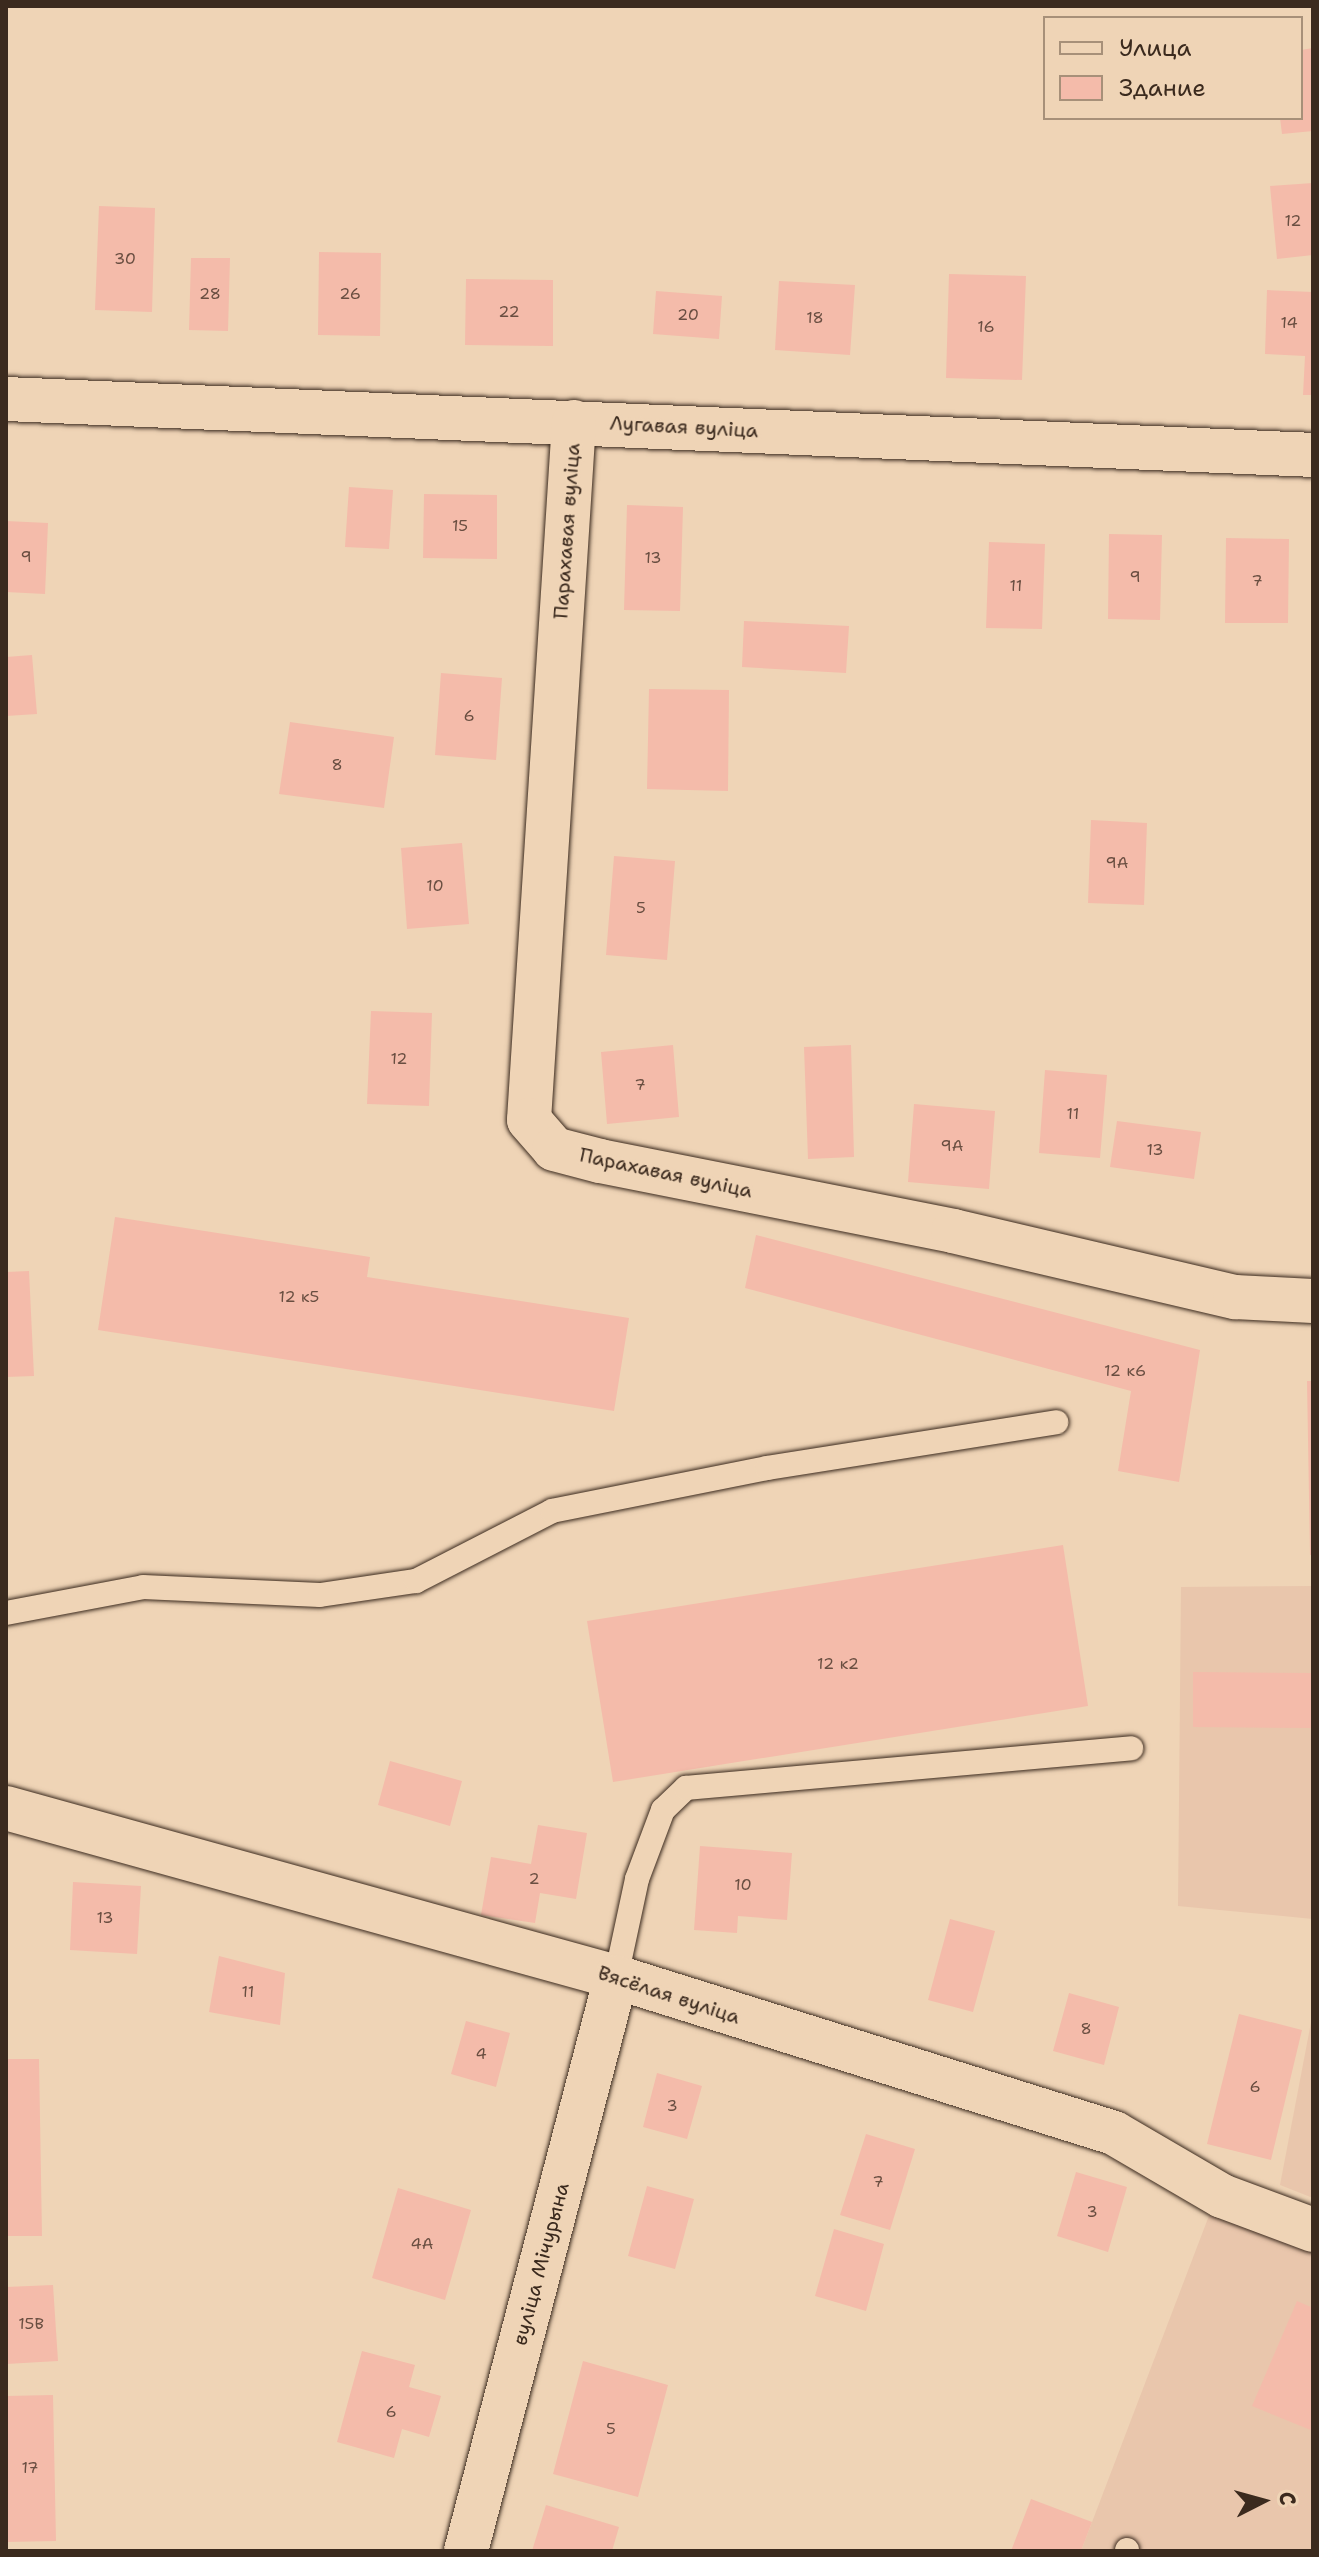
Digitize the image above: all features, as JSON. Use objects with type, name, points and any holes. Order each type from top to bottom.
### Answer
[{"type":"street","name":"Лугавая вуліца","points":[[6,399],[1313,455]]},
{"type":"street","name":"Парахавая вуліца","points":[[574,422],[529,1120],[554,1149],[600,1161],[953,1231],[1235,1297],[1313,1301]]},
{"type":"street","name":"Вясёлая вуліца","points":[[6,1808],[616,1977],[1114,2133],[1222,2196],[1313,2230]]},
{"type":"street","name":"вуліца Мічурына","points":[[466,2551],[616,1977]]},
{"type":"lane","points":[[6,1613],[143,1587],[320,1595],[416,1581],[552,1511],[767,1468],[1056,1422]]},
{"type":"lane","points":[[616,1977],[637,1879],[663,1810],[686,1788],[1131,1748]]},
{"type":"shaded area","points":[[1313,1586],[1313,1919],[1178,1906],[1181,1587]]},
{"type":"shaded area","points":[[1313,2012],[1313,2198],[1280,2185]]},
{"type":"shaded area","points":[[1210,2213],[1313,2252],[1313,2551],[1081,2551]]},
{"type":"building","points":[[1313,48],[1313,131],[1282,134],[1280,120],[1303,120],[1303,50]]},
{"type":"building","points":[[1313,183],[1313,255],[1277,259],[1270,186]]},
{"type":"building","points":[[99,206],[155,208],[152,312],[95,310]]},
{"type":"building","points":[[319,252],[381,253],[380,336],[318,335]]},
{"type":"building","points":[[191,258],[230,258],[228,331],[189,330]]},
{"type":"building","points":[[949,274],[1026,276],[1022,380],[946,378]]},
{"type":"building","points":[[466,279],[553,280],[553,346],[465,345]]},
{"type":"building","points":[[779,281],[855,285],[850,355],[775,350]]},
{"type":"building","points":[[1267,290],[1313,292],[1313,395],[1303,395],[1305,356],[1265,354]]},
{"type":"building","points":[[656,291],[722,296],[719,339],[653,334]]},
{"type":"building","points":[[349,487],[393,490],[389,549],[345,547]]},
{"type":"building","points":[[424,494],[497,495],[497,559],[423,558]]},
{"type":"building","points":[[627,505],[683,507],[680,611],[624,610]]},
{"type":"building","points":[[6,521],[48,523],[45,594],[6,592]]},
{"type":"building","points":[[1109,534],[1162,535],[1160,620],[1108,619]]},
{"type":"building","points":[[1226,538],[1289,539],[1288,623],[1225,623]]},
{"type":"building","points":[[989,542],[1045,544],[1042,629],[986,628]]},
{"type":"building","points":[[744,621],[849,626],[846,673],[742,667]]},
{"type":"building","points":[[32,655],[37,714],[6,716],[6,657]]},
{"type":"building","points":[[441,673],[502,678],[496,760],[435,755]]},
{"type":"building","points":[[649,689],[729,690],[728,791],[647,789]]},
{"type":"building","points":[[290,722],[394,737],[384,808],[279,794]]},
{"type":"building","points":[[1091,820],[1147,823],[1144,905],[1088,903]]},
{"type":"building","points":[[462,843],[469,924],[407,929],[401,848]]},
{"type":"building","points":[[614,856],[675,861],[667,960],[606,955]]},
{"type":"building","points":[[371,1011],[432,1013],[429,1106],[367,1104]]},
{"type":"building","points":[[673,1045],[679,1117],[607,1124],[601,1052]]},
{"type":"building","points":[[851,1045],[854,1157],[808,1159],[804,1047]]},
{"type":"building","points":[[1045,1070],[1107,1075],[1100,1158],[1039,1153]]},
{"type":"building","points":[[914,1104],[995,1111],[989,1189],[908,1182]]},
{"type":"building","points":[[1117,1121],[1201,1132],[1194,1179],[1110,1167]]},
{"type":"building","points":[[115,1217],[370,1257],[367,1277],[629,1318],[614,1411],[98,1330]]},
{"type":"building","points":[[756,1235],[1200,1350],[1179,1482],[1118,1471],[1131,1391],[745,1288]]},
{"type":"building","points":[[29,1271],[34,1376],[6,1377],[6,1272]]},
{"type":"building","points":[[1307,1381],[1313,1381],[1313,1555],[1310,1555]]},
{"type":"building","points":[[1063,1545],[1088,1706],[613,1782],[587,1621]]},
{"type":"building","points":[[1193,1672],[1313,1673],[1313,1728],[1193,1727]]},
{"type":"building","points":[[390,1761],[462,1781],[450,1826],[378,1805]]},
{"type":"building","points":[[538,1825],[587,1833],[576,1899],[540,1893],[535,1923],[481,1915],[491,1857],[531,1864]]},
{"type":"building","points":[[700,1846],[792,1853],[787,1920],[738,1916],[737,1933],[694,1930]]},
{"type":"building","points":[[73,1882],[141,1886],[137,1954],[70,1950]]},
{"type":"building","points":[[950,1919],[995,1931],[973,2012],[928,2000]]},
{"type":"building","points":[[219,1956],[285,1973],[280,2025],[209,2012]]},
{"type":"building","points":[[1069,1993],[1119,2007],[1104,2065],[1053,2051]]},
{"type":"building","points":[[1239,2014],[1302,2030],[1271,2160],[1207,2144]]},
{"type":"building","points":[[466,2021],[510,2033],[496,2087],[451,2074]]},
{"type":"building","points":[[6,2059],[39,2059],[42,2236],[6,2236]]},
{"type":"building","points":[[657,2073],[702,2086],[687,2139],[643,2127]]},
{"type":"building","points":[[866,2134],[915,2149],[890,2230],[840,2215]]},
{"type":"building","points":[[1076,2172],[1127,2187],[1108,2252],[1057,2236]]},
{"type":"building","points":[[647,2186],[694,2199],[675,2269],[628,2256]]},
{"type":"building","points":[[398,2188],[471,2210],[445,2300],[372,2278]]},
{"type":"building","points":[[834,2229],[884,2244],[866,2311],[815,2296]]},
{"type":"building","points":[[53,2285],[58,2361],[6,2364],[6,2287]]},
{"type":"building","points":[[1297,2301],[1313,2308],[1313,2431],[1252,2406]]},
{"type":"building","points":[[362,2351],[415,2365],[409,2387],[441,2396],[429,2437],[402,2429],[394,2458],[337,2442]]},
{"type":"building","points":[[583,2361],[668,2385],[638,2497],[553,2474]]},
{"type":"building","points":[[53,2395],[56,2541],[6,2542],[6,2396]]},
{"type":"building","points":[[1031,2499],[1092,2522],[1081,2551],[1011,2551]]},
{"type":"building","points":[[546,2505],[619,2527],[612,2551],[532,2551]]}]
